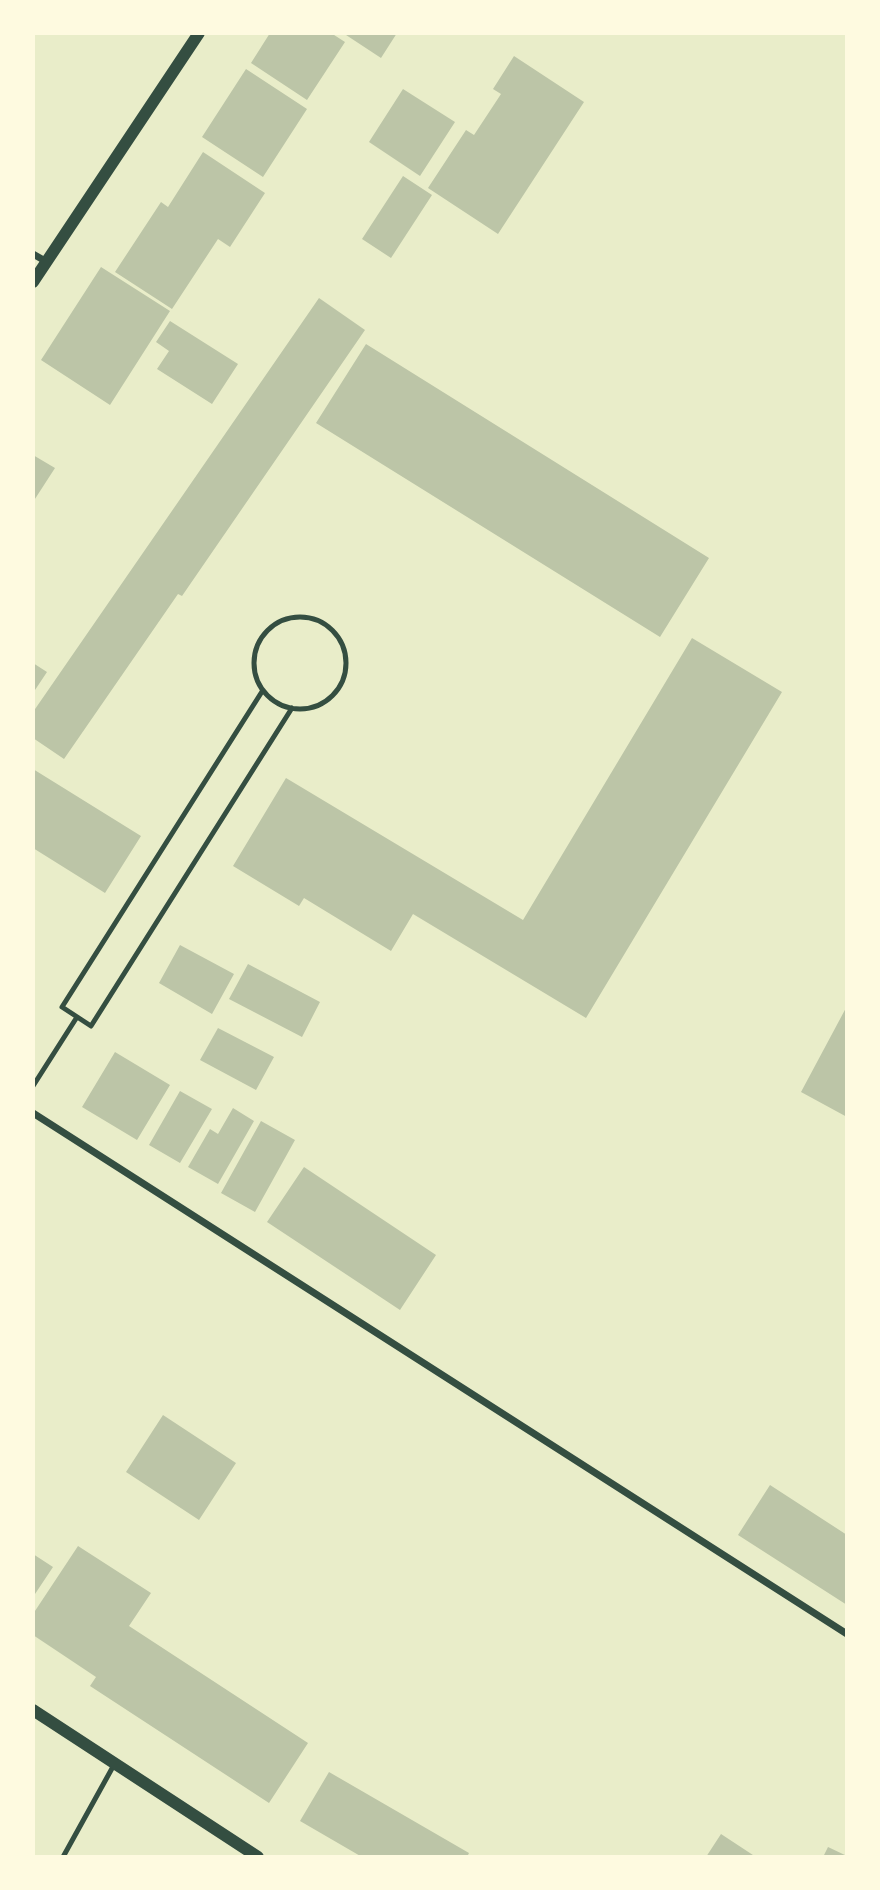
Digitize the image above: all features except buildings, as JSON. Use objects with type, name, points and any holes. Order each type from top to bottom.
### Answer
[{"type":"street","points":[[33,282],[198,33]]},
{"type":"street","points":[[33,254],[47,262]]},
{"type":"street","points":[[33,1113],[847,1634]]},
{"type":"street","points":[[33,1710],[258,1857]]},
{"type":"lane","points":[[291,617],[316,619],[328,625],[344,648],[347,663],[344,678],[327,701],[313,708],[292,708],[282,706],[263,690],[254,671],[254,656],[259,641],[268,629],[279,621],[291,617]]},
{"type":"lane","points":[[263,690],[62,1007],[91,1026],[292,708]]},
{"type":"lane","points":[[33,1086],[77,1017]]},
{"type":"lane","points":[[63,1857],[115,1763]]}]
